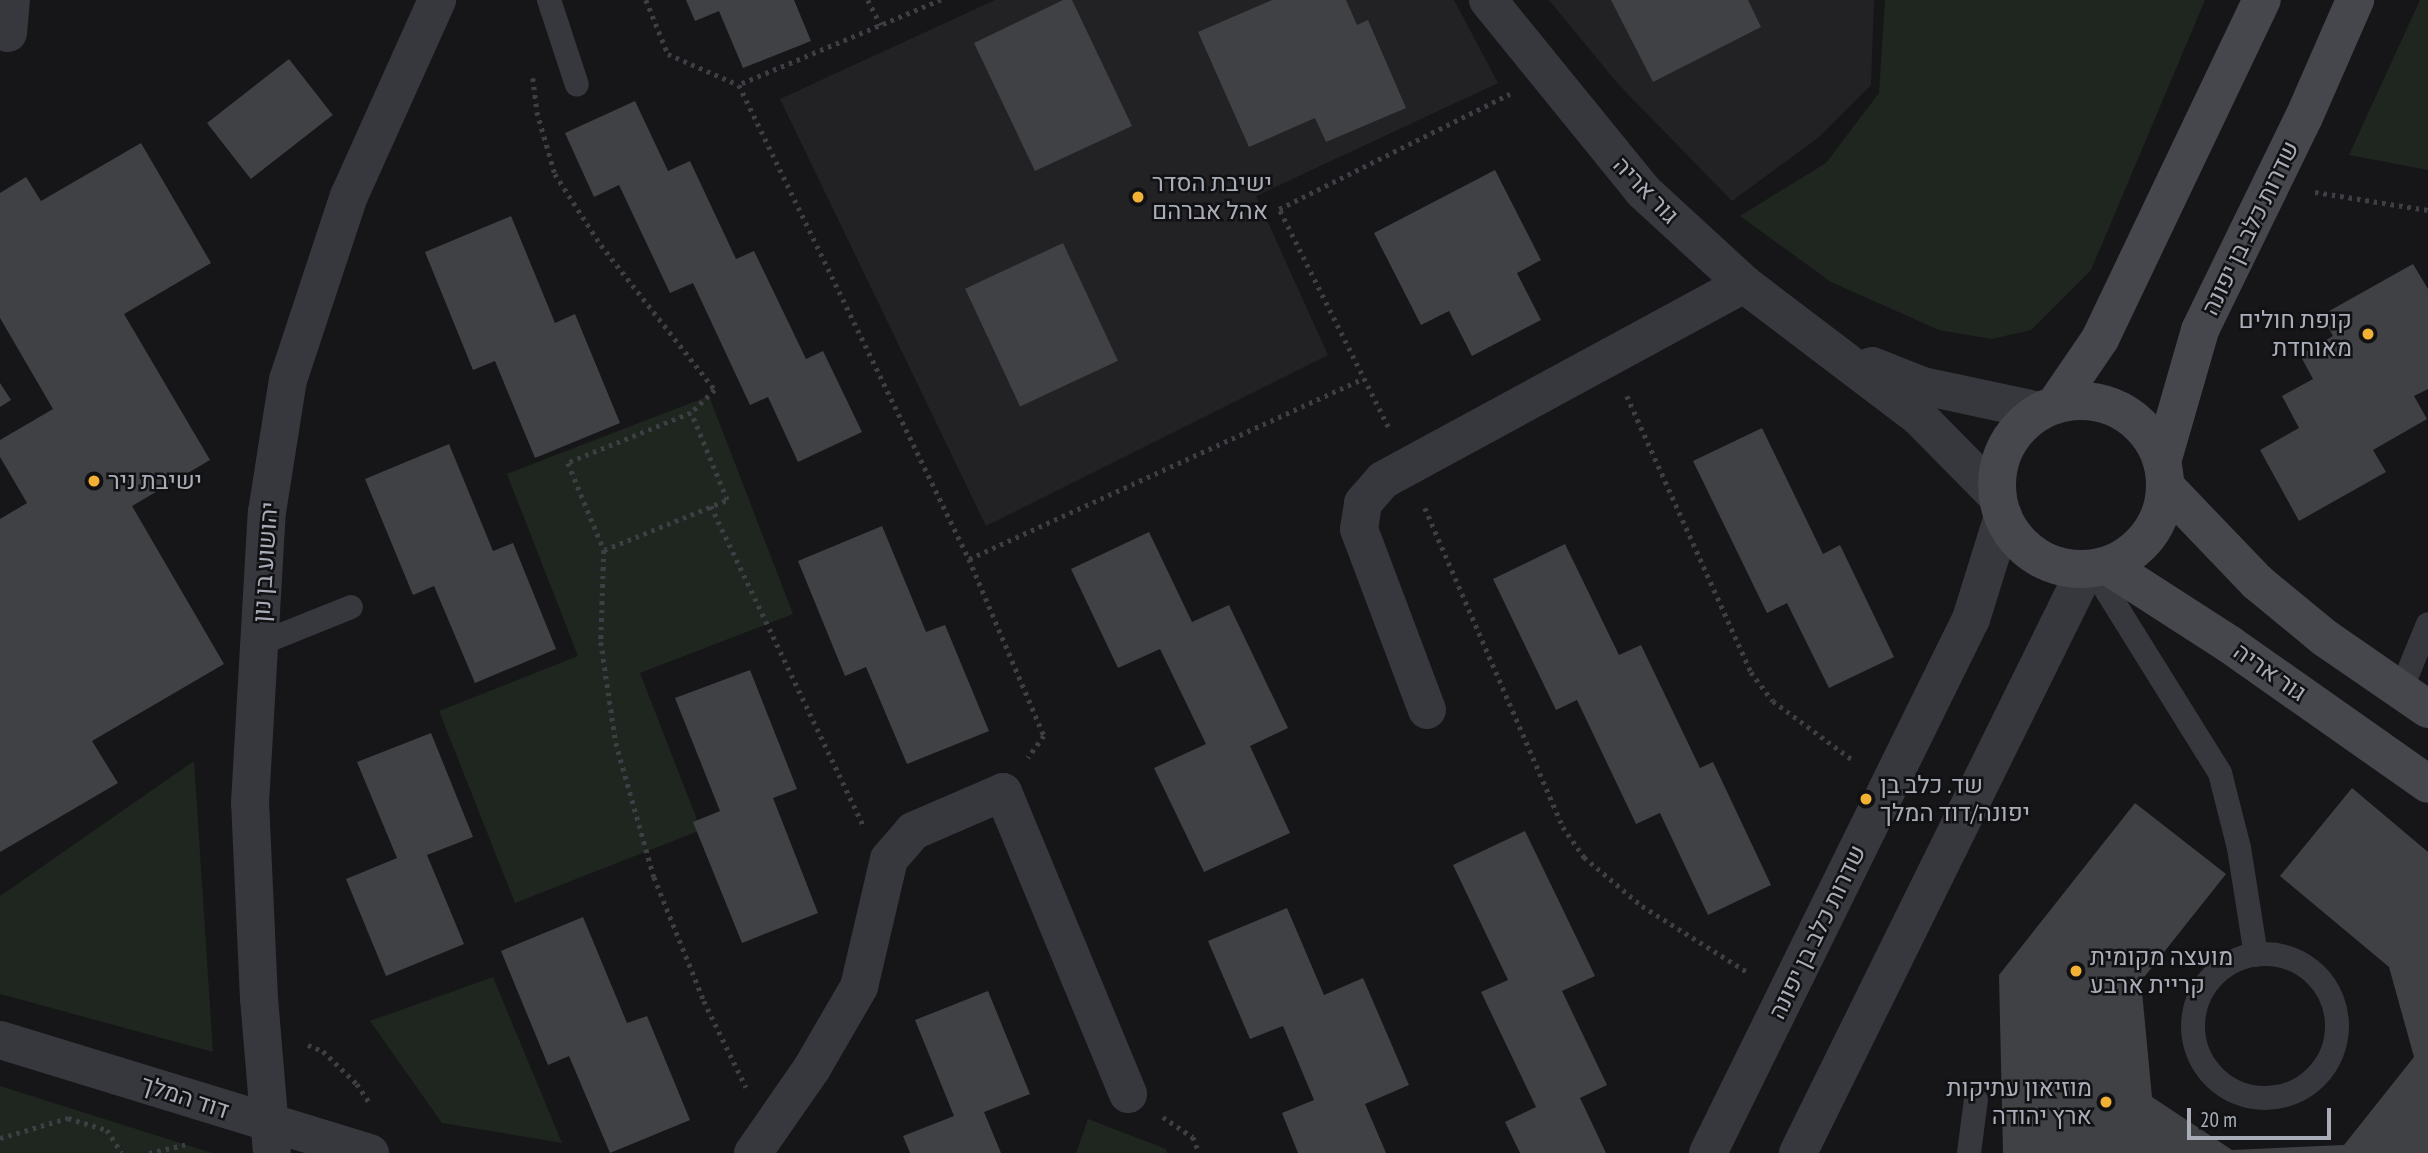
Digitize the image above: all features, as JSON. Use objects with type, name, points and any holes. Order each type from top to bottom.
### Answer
[{"type":"main road","points":[[2163,474],[2161,512],[2149,535],[2131,554],[2096,568],[2060,567],[2036,556],[2016,539],[2000,507],[1998,472],[2005,447],[2048,408],[2100,339],[2262,0]]},
{"type":"main road","name":"שדרות כלב בן יפונה","points":[[2163,474],[2200,330],[2355,0]]},
{"type":"main road","points":[[2048,408],[2100,403],[2120,411],[2139,425],[2163,474],[2257,582],[2325,638],[2414,699]]},
{"type":"main road","name":"גור אריה","points":[[2096,568],[2239,650],[2428,783]]},
{"type":"street","name":"יהושוע בן נון","points":[[272,1139],[262,1025],[250,803],[267,512],[288,380],[349,195],[437,0]]},
{"type":"street","name":"גור אריה","points":[[1488,0],[1643,191],[1744,284],[1919,417],[2000,507]]},
{"type":"street","points":[[1427,710],[1359,529],[1363,503],[1383,480],[1744,284]]},
{"type":"street","name":"גור אריה","points":[[1834,352],[1923,386],[2048,408]]},
{"type":"street","name":"שדרות כלב בן יפונה","points":[[1708,1153],[1970,619],[2000,507]]},
{"type":"street","points":[[1798,1153],[2096,568]]},
{"type":"street","points":[[760,1142],[812,1068],[859,987],[889,859],[913,831],[1003,792],[1128,1094]]},
{"type":"street","name":"דוד המלך","points":[[0,1041],[272,1139],[370,1153]]},
{"type":"lane","points":[[549,0],[577,85]]},
{"type":"lane","points":[[2096,568],[2220,774],[2239,848],[2256,955]]},
{"type":"lane","points":[[259,644],[351,607]]},
{"type":"lane","points":[[2414,699],[2428,624]]},
{"type":"lane","points":[[2256,955],[2289,959],[2318,977],[2332,998],[2337,1022],[2335,1047],[2324,1070],[2300,1090],[2276,1098],[2250,1098],[2223,1085],[2205,1067],[2195,1044],[2193,1019],[2206,986],[2232,961],[2256,955]]},
{"type":"lane","points":[[1969,1153],[1976,1099]]},
{"type":"path","points":[[646,0],[668,54],[739,85],[969,559],[1044,736],[1003,792]]},
{"type":"path","points":[[868,0],[881,25]]},
{"type":"path","points":[[739,85],[941,0]]},
{"type":"path","points":[[532,72],[537,112],[555,174],[601,245],[715,390],[691,413],[568,463],[604,550],[601,642],[614,730],[650,864],[760,1142]]},
{"type":"path","points":[[1547,76],[1279,209],[1407,467],[1563,827],[1584,857],[1642,906],[1785,996]]},
{"type":"path","points":[[2270,185],[2428,210]]},
{"type":"path","points":[[1610,357],[1751,672],[1773,701],[1888,787]]},
{"type":"path","points":[[969,559],[1364,378]]},
{"type":"path","points":[[604,550],[727,500],[691,413]]},
{"type":"path","points":[[711,506],[885,872]]},
{"type":"path","points":[[262,1025],[323,1051],[357,1084],[376,1114]]},
{"type":"path","points":[[1128,1094],[1193,1137],[1199,1153]]},
{"type":"path","points":[[0,1138],[68,1118],[107,1130],[122,1153]]},
{"type":"shaded area","points":[[995,0],[1454,0],[1498,83],[1256,196],[1328,355],[986,526],[780,99]]},
{"type":"shaded area","points":[[1549,0],[1874,0],[1871,85],[1819,137],[1732,201],[1618,84]]},
{"type":"shaded area","points":[[1885,0],[2205,0],[2091,270],[2031,330],[1992,339],[1939,330],[1831,282],[1740,216],[1826,163],[1879,93]]},
{"type":"shaded area","points":[[2420,0],[2428,0],[2428,170],[2349,155]]},
{"type":"shaded area","points":[[709,396],[793,614],[640,673],[701,830],[515,903],[439,711],[578,656],[507,474]]},
{"type":"shaded area","points":[[194,761],[213,1052],[0,994],[0,896]]},
{"type":"shaded area","points":[[493,977],[562,1143],[442,1123],[370,1021]]},
{"type":"shaded area","points":[[0,1086],[212,1153],[0,1153]]},
{"type":"shaded area","points":[[1088,1119],[1166,1149],[1167,1153],[1076,1153]]},
{"type":"building","points":[[686,0],[794,0],[811,41],[743,68],[719,11],[695,21]]},
{"type":"building","points":[[1063,0],[1072,0],[1132,126],[1035,171],[974,43]]},
{"type":"building","points":[[1272,0],[1346,0],[1357,25],[1368,20],[1406,108],[1326,142],[1315,118],[1249,147],[1198,32]]},
{"type":"building","points":[[1611,0],[1748,0],[1761,27],[1653,82]]},
{"type":"building","points":[[289,59],[333,115],[251,179],[207,123]]},
{"type":"building","points":[[635,101],[668,171],[690,161],[736,259],[754,251],[806,359],[823,351],[862,432],[798,462],[768,397],[750,405],[693,283],[670,293],[619,185],[594,197],[565,133]]},
{"type":"building","name":"ישיבת ניר","points":[[141,143],[211,263],[124,314],[210,460],[132,506],[224,664],[92,741],[118,783],[0,852],[0,519],[27,503],[0,457],[0,440],[53,409],[0,318],[0,193],[26,177],[41,201]]},
{"type":"building","points":[[1495,170],[1541,260],[1517,273],[1541,320],[1472,356],[1449,311],[1421,325],[1374,233]]},
{"type":"building","points":[[511,216],[555,323],[575,314],[620,423],[535,458],[495,361],[473,370],[425,252]]},
{"type":"building","points":[[1063,243],[1118,361],[1020,406],[965,289]]},
{"type":"building","points":[[2413,264],[2428,289],[2428,389],[2414,396],[2427,419],[2373,450],[2386,472],[2299,521],[2260,450],[2299,428],[2282,396],[2313,379],[2300,355],[2333,336],[2322,315]]},
{"type":"building","points":[[0,383],[11,400],[0,407]]},
{"type":"building","points":[[1762,428],[1823,554],[1840,545],[1894,657],[1829,688],[1787,603],[1767,613],[1693,461]]},
{"type":"building","points":[[449,444],[493,551],[513,543],[556,649],[475,683],[434,586],[413,595],[365,479]]},
{"type":"building","points":[[882,526],[926,632],[945,625],[989,731],[907,764],[866,667],[845,676],[798,561]]},
{"type":"building","points":[[1149,532],[1192,622],[1229,605],[1288,728],[1250,746],[1290,833],[1204,872],[1154,768],[1206,744],[1160,649],[1118,668],[1071,569]]},
{"type":"building","points":[[1565,544],[1619,655],[1641,645],[1700,768],[1713,762],[1771,885],[1708,915],[1660,813],[1636,824],[1577,700],[1556,710],[1493,579]]},
{"type":"building","points":[[750,670],[797,789],[773,798],[818,913],[742,943],[693,822],[720,811],[675,698]]},
{"type":"building","points":[[431,733],[473,837],[427,855],[464,944],[386,976],[346,879],[397,858],[357,762]]},
{"type":"building","name":"מועצה מקומית קריית ארבע","points":[[2352,788],[2428,852],[2428,1153],[2003,1153],[1999,975],[2135,803],[2226,874],[2141,981],[2152,1097],[2232,1150],[2344,1145],[2414,1057],[2389,967],[2280,876]]},
{"type":"building","points":[[1525,831],[1595,976],[1562,991],[1607,1085],[1580,1098],[1606,1153],[1520,1153],[1505,1122],[1536,1107],[1481,992],[1508,980],[1453,865]]},
{"type":"building","points":[[1287,908],[1324,995],[1363,978],[1409,1085],[1365,1104],[1386,1153],[1298,1153],[1282,1113],[1314,1100],[1283,1026],[1250,1039],[1208,941]]},
{"type":"building","points":[[583,917],[627,1023],[647,1016],[690,1120],[610,1153],[569,1056],[548,1065],[501,951]]},
{"type":"building","points":[[988,991],[1030,1094],[984,1112],[1001,1153],[910,1153],[903,1136],[954,1116],[915,1020]]},
{"type":"place","name":"ישיבת הסדר אהל אברהם","points":[[1138,197]]},
{"type":"place","name":"קופת חולים מאוחדת","points":[[2368,334]]},
{"type":"place","name":"ישיבת ניר","points":[[94,481]]},
{"type":"place","name":"שד. כלב בן יפונה/דוד המלך","points":[[1866,799]]},
{"type":"place","name":"מועצה מקומית קריית ארבע","points":[[2076,971]]},
{"type":"place","name":"מוזיאון עתיקות ארץ יהודה","points":[[2106,1102]]}]
